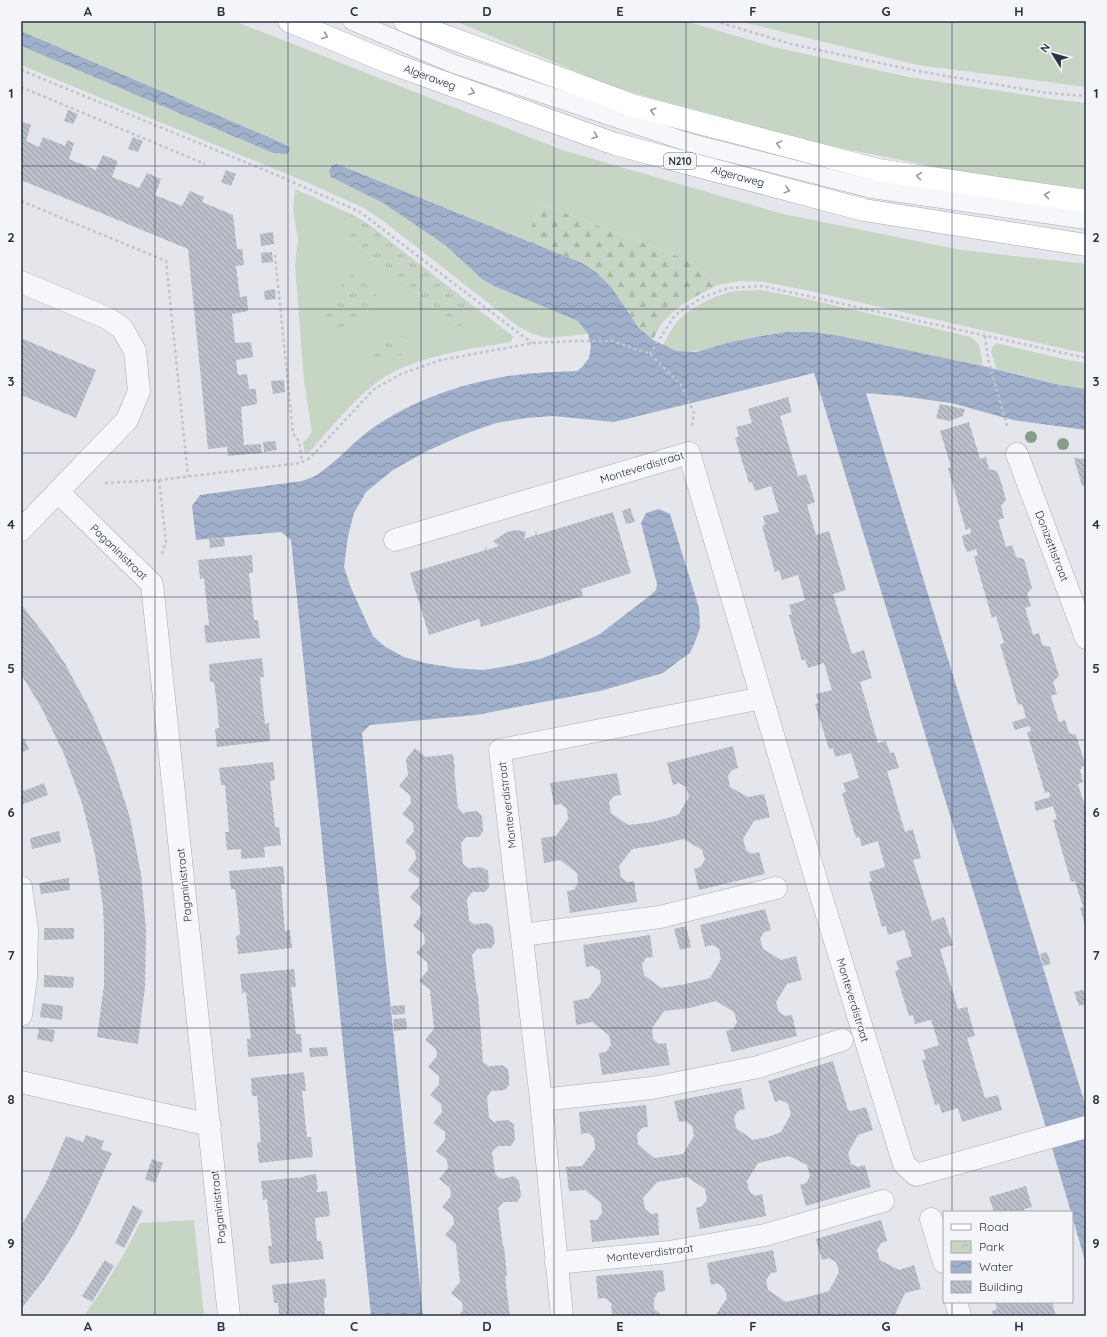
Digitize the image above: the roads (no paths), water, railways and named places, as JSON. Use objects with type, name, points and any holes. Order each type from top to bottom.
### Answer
[{"type":"main road","name":"Algeraweg","points":[[289,21],[390,63],[615,144],[864,210],[1086,245]]},
{"type":"main road","points":[[405,21],[635,106],[878,170],[1086,201]]},
{"type":"street","points":[[21,282],[107,318],[122,328],[135,351],[139,391],[127,420],[21,530]]},
{"type":"street","name":"Monteverdistraat","points":[[395,540],[689,452],[762,698],[904,1164],[916,1175],[1086,1127]]},
{"type":"street","name":"Donizettistraat","points":[[1017,454],[1086,638]]},
{"type":"street","name":"Paganinistraat","points":[[58,492],[152,584],[229,1316]]},
{"type":"street","name":"Monteverdistraat","points":[[562,1316],[541,1100],[500,750],[762,698]]},
{"type":"street","points":[[21,887],[27,930],[26,979],[21,1015]]},
{"type":"street","points":[[522,935],[660,917],[776,888]]},
{"type":"street","name":"Monteverdistraat","points":[[541,1100],[652,1088],[758,1067],[842,1040]]},
{"type":"street","points":[[21,1082],[210,1125]]},
{"type":"street","name":"Monteverdistraat","points":[[556,1263],[669,1252],[766,1235],[883,1201]]},
{"type":"street","points":[[931,1219],[943,1259]]},
{"type":"street","points":[[956,1303],[960,1316]]},
{"type":"lane","name":"Algeraweg","points":[[352,21],[454,64],[687,142],[872,188],[1086,220]]},
{"type":"water","points":[[21,31],[282,143],[289,147],[290,151],[287,154],[273,153],[21,46]]},
{"type":"water","points":[[337,164],[582,263],[596,272],[612,288],[638,327],[653,340],[676,351],[696,352],[731,342],[760,336],[787,332],[812,332],[840,336],[983,366],[1060,385],[1086,389],[1086,430],[1013,420],[951,403],[866,393],[1086,1107],[1086,1264],[1073,1219],[1073,1211],[1071,1211],[814,373],[614,422],[553,416],[496,423],[465,434],[427,451],[393,470],[366,492],[354,513],[348,536],[344,567],[351,588],[373,636],[384,646],[404,657],[425,663],[455,668],[483,670],[540,659],[600,634],[656,590],[657,584],[641,523],[646,513],[659,509],[670,514],[699,608],[700,628],[690,653],[663,673],[600,691],[476,715],[370,725],[362,733],[423,1316],[371,1316],[291,540],[281,532],[196,540],[192,506],[200,495],[302,481],[312,477],[333,463],[360,438],[387,418],[416,403],[446,391],[477,382],[513,375],[577,371],[589,358],[591,345],[588,334],[578,321],[494,286],[482,279],[445,245],[383,203],[331,177],[329,171],[332,166]]}]
